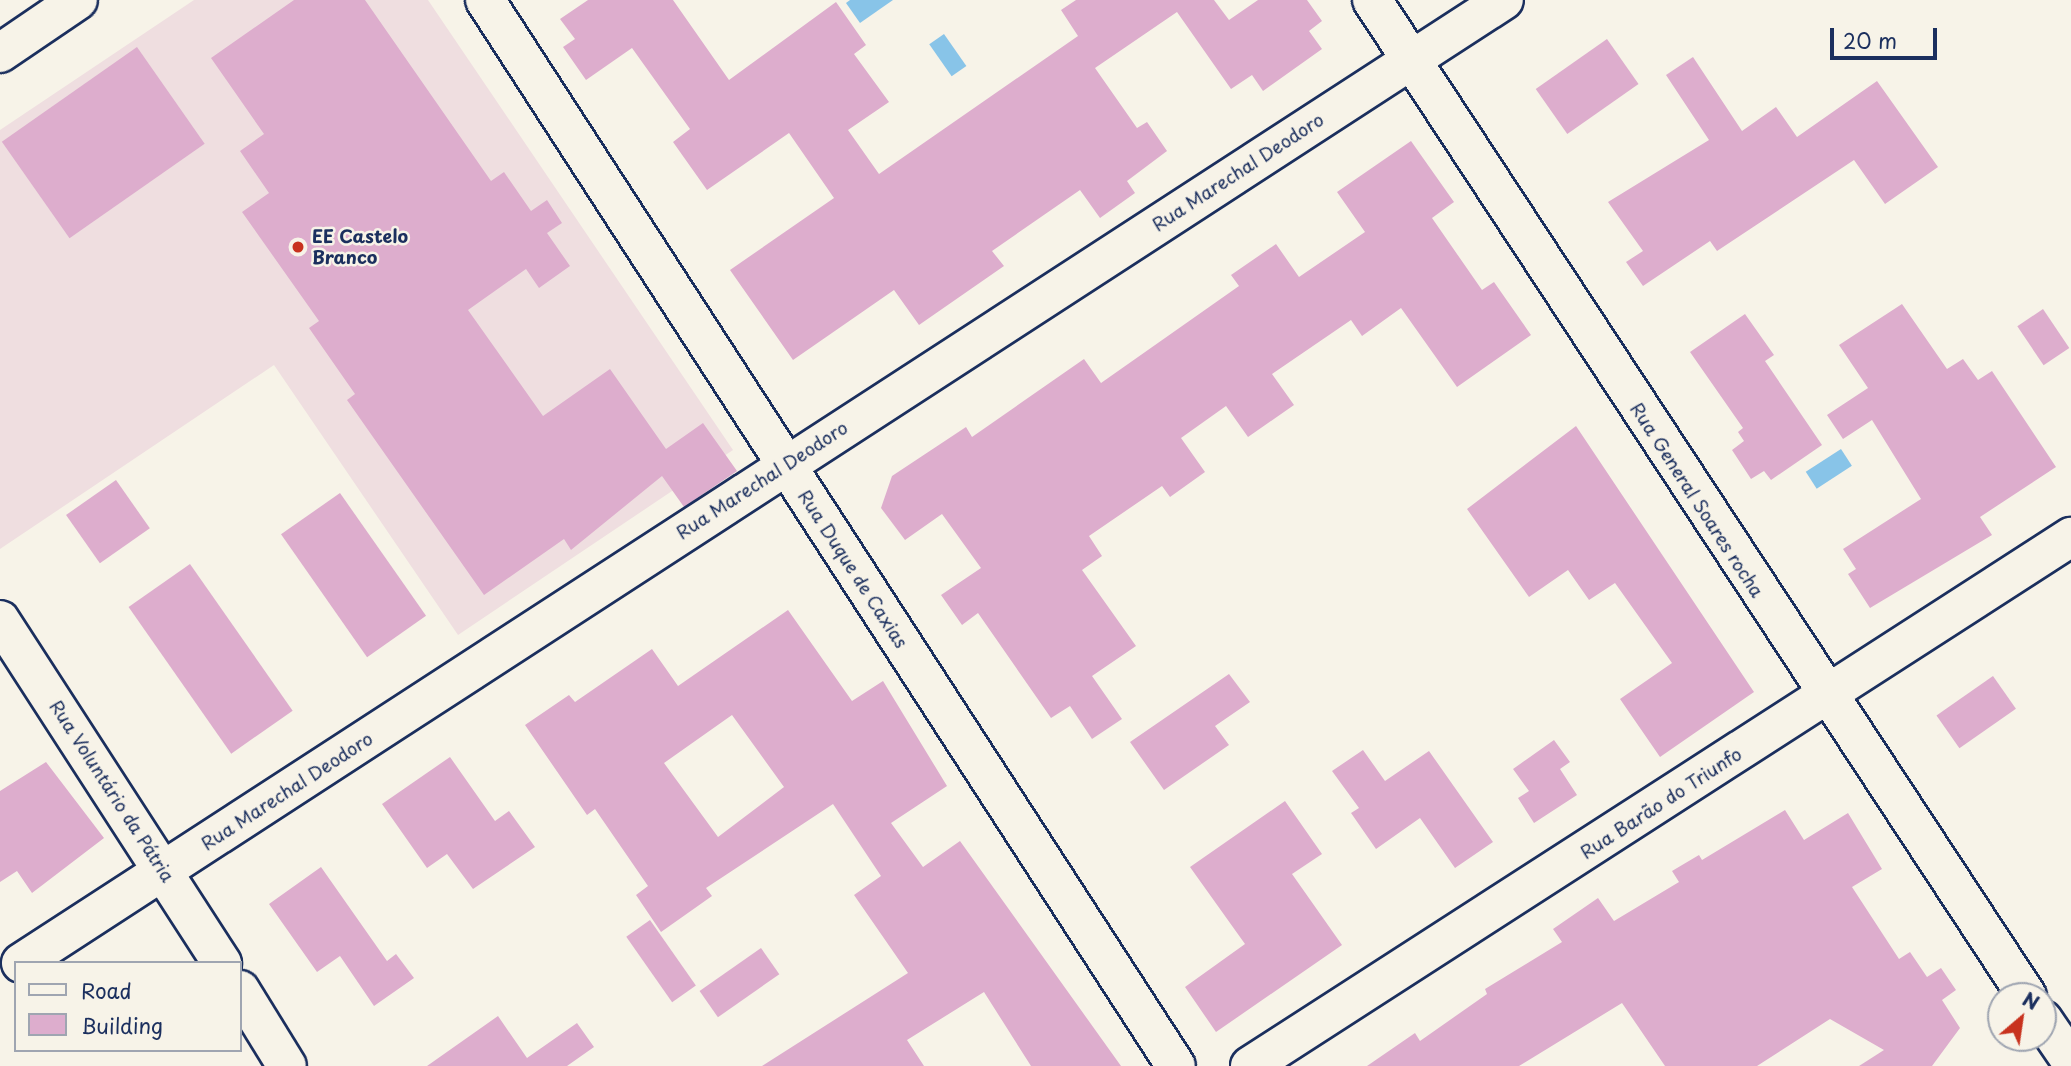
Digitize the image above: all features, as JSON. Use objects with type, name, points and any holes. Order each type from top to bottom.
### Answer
[{"type":"street","points":[[0,53],[78,0]]},
{"type":"street","name":"Rua Duque de Caxias","points":[[485,0],[1176,1066]]},
{"type":"street","name":"Rua General Soares rocha","points":[[1372,0],[1826,698],[2018,982]]},
{"type":"street","name":"Rua Marechal Deodoro","points":[[24,961],[785,464],[1504,0]]},
{"type":"street","name":"Rua Barão do Triunfo","points":[[1250,1066],[1826,698],[2071,537]]},
{"type":"street","name":"Rua Voluntário da Pátria","points":[[5,640],[164,871],[221,961]]},
{"type":"street","points":[[242,993],[288,1066]]},
{"type":"street","points":[[2057,1040],[2071,1061]]},
{"type":"shaded area","name":"EE Castelo Branco","points":[[194,0],[428,0],[733,450],[458,635],[274,365],[0,549],[0,130]]},
{"type":"water","points":[[850,0],[893,0],[860,23],[846,3]]},
{"type":"water","points":[[944,34],[966,66],[952,76],[929,44]]},
{"type":"water","points":[[1841,449],[1852,466],[1817,489],[1806,472]]},
{"type":"building","points":[[294,0],[365,0],[491,181],[504,172],[531,211],[547,200],[562,223],[547,233],[570,266],[539,288],[526,269],[468,310],[543,416],[610,369],[666,449],[703,423],[737,471],[684,507],[662,476],[571,550],[564,539],[484,595],[347,400],[355,394],[309,328],[319,321],[242,212],[269,193],[240,151],[264,134],[211,58]]},
{"type":"building","points":[[588,0],[673,0],[729,80],[836,2],[866,45],[854,54],[889,102],[848,130],[879,174],[1078,36],[1061,10],[1076,0],[1214,0],[1229,20],[1258,0],[1307,0],[1322,21],[1309,31],[1322,49],[1263,91],[1252,75],[1231,89],[1177,12],[1095,68],[1137,128],[1147,122],[1167,151],[1127,181],[1135,193],[1100,218],[1080,190],[992,251],[1004,266],[919,325],[894,290],[793,360],[730,270],[834,198],[789,133],[707,190],[673,142],[690,129],[632,48],[586,80],[563,47],[575,39],[560,19]]},
{"type":"building","points":[[1607,39],[1639,84],[1567,134],[1536,89]]},
{"type":"building","points":[[137,47],[205,144],[70,238],[2,142]]},
{"type":"building","points":[[1693,57],[1742,131],[1776,107],[1797,137],[1877,81],[1938,167],[1885,204],[1854,160],[1717,251],[1710,241],[1643,286],[1626,262],[1643,251],[1608,202],[1709,140],[1666,75]]},
{"type":"building","points":[[1411,141],[1454,202],[1432,218],[1482,290],[1494,282],[1531,335],[1457,387],[1401,308],[1362,336],[1351,320],[1272,374],[1294,405],[1248,437],[1226,406],[1181,438],[1205,472],[1170,497],[1162,486],[1089,536],[1102,556],[1082,570],[1136,646],[1092,676],[1122,719],[1092,739],[1070,706],[1051,718],[978,613],[962,625],[941,595],[981,568],[942,514],[905,540],[881,508],[892,476],[966,427],[972,437],[1084,359],[1101,383],[1239,286],[1231,275],[1276,244],[1299,277],[1365,232],[1337,192]]},
{"type":"building","points":[[1902,304],[1947,369],[1963,359],[1978,380],[1992,371],[2056,467],[1980,517],[1992,535],[1870,608],[1848,574],[1856,569],[1843,549],[1921,499],[1872,420],[1843,439],[1827,415],[1868,388],[1839,345]]},
{"type":"building","points":[[2043,309],[2069,348],[2044,365],[2017,326]]},
{"type":"building","points":[[1745,314],[1774,355],[1765,361],[1822,445],[1771,480],[1764,471],[1751,479],[1732,450],[1744,441],[1738,432],[1743,428],[1690,352]]},
{"type":"building","points":[[1576,426],[1754,692],[1660,757],[1620,699],[1672,663],[1615,583],[1589,600],[1568,570],[1529,597],[1467,509]]},
{"type":"building","points":[[116,480],[150,528],[100,563],[66,515]]},
{"type":"building","points":[[340,493],[426,616],[367,657],[281,534]]},
{"type":"building","points":[[190,564],[293,711],[231,754],[129,607]]},
{"type":"building","points":[[788,610],[852,701],[883,681],[947,786],[891,823],[923,867],[960,841],[1121,1066],[1031,1066],[984,992],[907,1040],[924,1066],[762,1066],[908,973],[854,895],[881,876],[833,804],[706,888],[712,896],[661,932],[636,895],[648,886],[595,809],[587,815],[525,725],[569,695],[575,702],[652,649],[678,686]],"holes":[[[732,715],[784,787],[718,837],[664,763]]]},
{"type":"building","points":[[1229,674],[1250,702],[1215,726],[1229,745],[1164,790],[1130,742]]},
{"type":"building","points":[[1993,676],[2016,709],[1959,748],[1936,716]]},
{"type":"building","points":[[1554,740],[1570,762],[1560,769],[1577,795],[1534,823],[1518,798],[1529,791],[1513,769]]},
{"type":"building","points":[[1363,750],[1385,781],[1429,751],[1493,842],[1455,868],[1420,818],[1376,849],[1351,813],[1359,808],[1332,771]]},
{"type":"building","points":[[450,757],[495,821],[509,811],[535,847],[473,889],[447,854],[427,868],[382,804]]},
{"type":"building","points":[[46,762],[104,838],[32,893],[17,871],[0,882],[0,791]]},
{"type":"building","points":[[1285,801],[1322,854],[1292,874],[1342,945],[1216,1032],[1185,987],[1245,944],[1190,867]]},
{"type":"building","points":[[1785,810],[1804,840],[1848,813],[1882,869],[1852,887],[1899,959],[1910,952],[1927,977],[1941,968],[1956,990],[1942,1000],[1960,1028],[1932,1066],[1859,1066],[1884,1050],[1830,1019],[1757,1066],[1665,1066],[1622,1003],[1519,1066],[1367,1066],[1415,1033],[1420,1041],[1487,994],[1485,989],[1562,942],[1553,929],[1598,898],[1614,921],[1679,882],[1672,871],[1699,855],[1702,860]]},
{"type":"building","points":[[321,867],[387,961],[396,954],[414,978],[374,1006],[340,956],[317,972],[269,904]]},
{"type":"building","points":[[650,920],[696,986],[672,1002],[626,937]]},
{"type":"building","points":[[761,948],[779,974],[718,1017],[700,991]]},
{"type":"building","points":[[498,1016],[527,1058],[577,1023],[594,1047],[567,1066],[427,1066]]},
{"type":"place","name":"EE Castelo Branco","points":[[298,247]]}]
